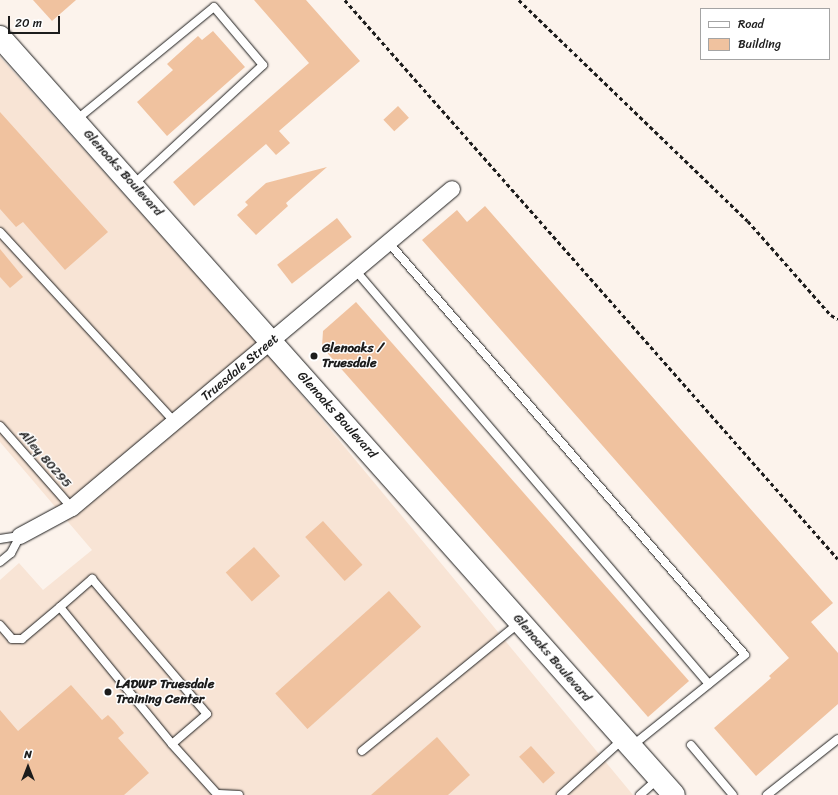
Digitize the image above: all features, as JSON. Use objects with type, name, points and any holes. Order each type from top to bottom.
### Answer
[{"type":"main road","name":"Glenoaks Boulevard","points":[[0,37],[76,120],[674,795]]},
{"type":"street","name":"Truesdale Street","points":[[20,536],[72,508],[452,189]]},
{"type":"lane","points":[[76,120],[214,7],[263,65],[133,185]]},
{"type":"lane","points":[[0,232],[175,422]]},
{"type":"lane","points":[[389,243],[745,655],[709,684],[627,743],[561,795]]},
{"type":"lane","points":[[356,271],[709,684]]},
{"type":"lane","name":"Alley 80295","points":[[0,426],[72,508]]},
{"type":"lane","points":[[0,539],[20,536]]},
{"type":"lane","points":[[0,562],[10,553],[20,536]]},
{"type":"lane","points":[[0,625],[12,639],[22,640],[92,579],[207,714],[172,744]]},
{"type":"lane","points":[[60,607],[172,744],[218,794],[239,795]]},
{"type":"lane","points":[[362,751],[520,621]]},
{"type":"lane","points":[[767,795],[838,739]]},
{"type":"lane","points":[[691,745],[733,795]]},
{"type":"lane","points":[[640,795],[659,778]]},
{"type":"path","points":[[345,0],[838,559]]},
{"type":"path","points":[[519,0],[748,221],[831,315],[838,319]]},
{"type":"shaded area","points":[[0,57],[261,346],[633,795],[0,795],[0,580],[19,563],[43,590],[92,550],[0,442]]},
{"type":"building","points":[[33,0],[76,0],[52,21]]},
{"type":"building","points":[[254,0],[306,0],[360,61],[279,131],[290,143],[276,155],[266,144],[194,206],[173,182],[309,63]]},
{"type":"building","points":[[213,31],[245,67],[167,136],[137,102],[173,70],[167,64],[198,36],[202,40]]},
{"type":"building","points":[[398,106],[409,118],[394,131],[383,120]]},
{"type":"building","points":[[0,112],[108,232],[65,270],[23,222],[16,227],[0,209]]},
{"type":"building","points":[[327,167],[286,203],[288,206],[256,235],[237,215],[248,205],[245,202],[266,183]]},
{"type":"building","points":[[485,206],[833,603],[811,622],[838,653],[838,704],[756,776],[714,728],[771,678],[769,676],[789,658],[422,240],[457,210],[467,222]]},
{"type":"building","points":[[337,218],[352,237],[292,284],[277,265]]},
{"type":"building","points":[[0,249],[23,277],[10,288],[0,277]]},
{"type":"building","points":[[356,302],[689,681],[648,717],[322,347],[323,331]]},
{"type":"building","points":[[323,521],[362,565],[345,581],[305,537]]},
{"type":"building","points":[[254,547],[280,576],[252,601],[226,572]]},
{"type":"building","points":[[389,591],[421,627],[307,729],[275,693]]},
{"type":"building","points":[[71,685],[102,720],[108,715],[114,721],[124,733],[118,738],[149,773],[124,795],[0,795],[0,710],[18,731]]},
{"type":"building","points":[[437,737],[470,775],[448,795],[371,795]]},
{"type":"building","points":[[531,746],[555,773],[543,783],[519,757]]},
{"type":"place","name":"Glenoaks / Truesdale","points":[[314,356]]},
{"type":"place","name":"LADWP Truesdale Training Center","points":[[108,692]]}]
